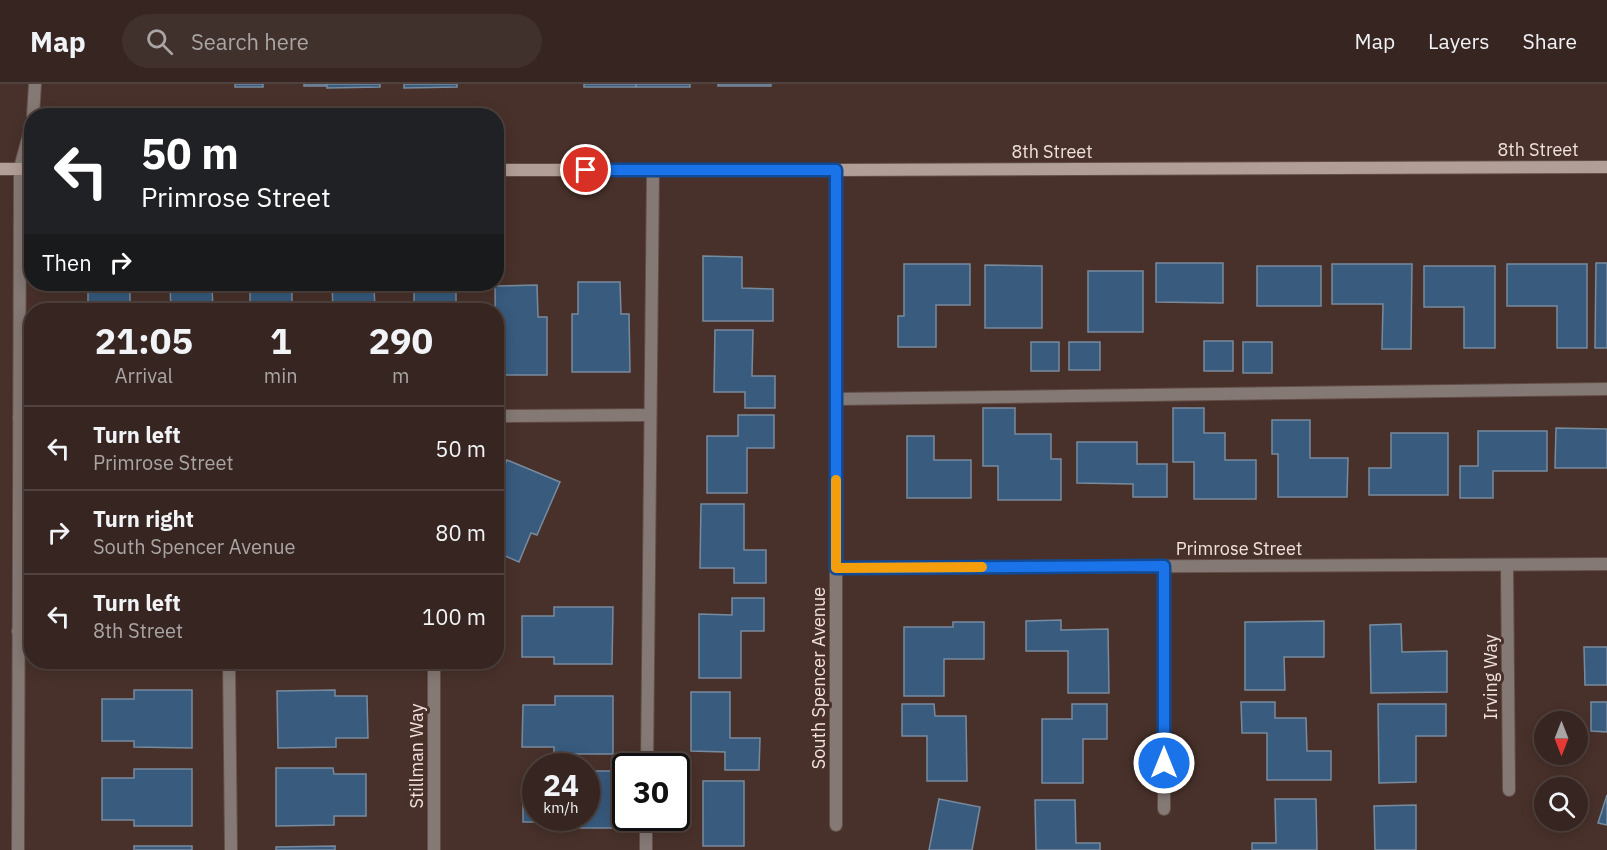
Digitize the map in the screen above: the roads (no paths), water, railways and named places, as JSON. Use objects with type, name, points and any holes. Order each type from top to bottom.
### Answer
[{"type":"street","points":[[34,108],[35,84]]},
{"type":"street","name":"8th Street","points":[[504,170],[1607,167]]},
{"type":"street","points":[[0,169],[24,168]]},
{"type":"street","points":[[647,753],[653,170]]},
{"type":"street","name":"South Spencer Avenue","points":[[836,170],[836,825]]},
{"type":"street","points":[[836,399],[1607,389]]},
{"type":"street","points":[[504,416],[650,415]]},
{"type":"street","points":[[18,850],[18,631],[24,448]]},
{"type":"street","name":"Primrose Street","points":[[836,568],[1607,564]]},
{"type":"street","name":"Irving Way","points":[[1508,565],[1509,790]]},
{"type":"street","points":[[1164,566],[1164,809]]},
{"type":"street","points":[[18,631],[24,631]]},
{"type":"street","points":[[229,669],[231,850]]},
{"type":"street","name":"Stillman Way","points":[[434,669],[434,850]]},
{"type":"street","points":[[646,831],[646,850]]}]
